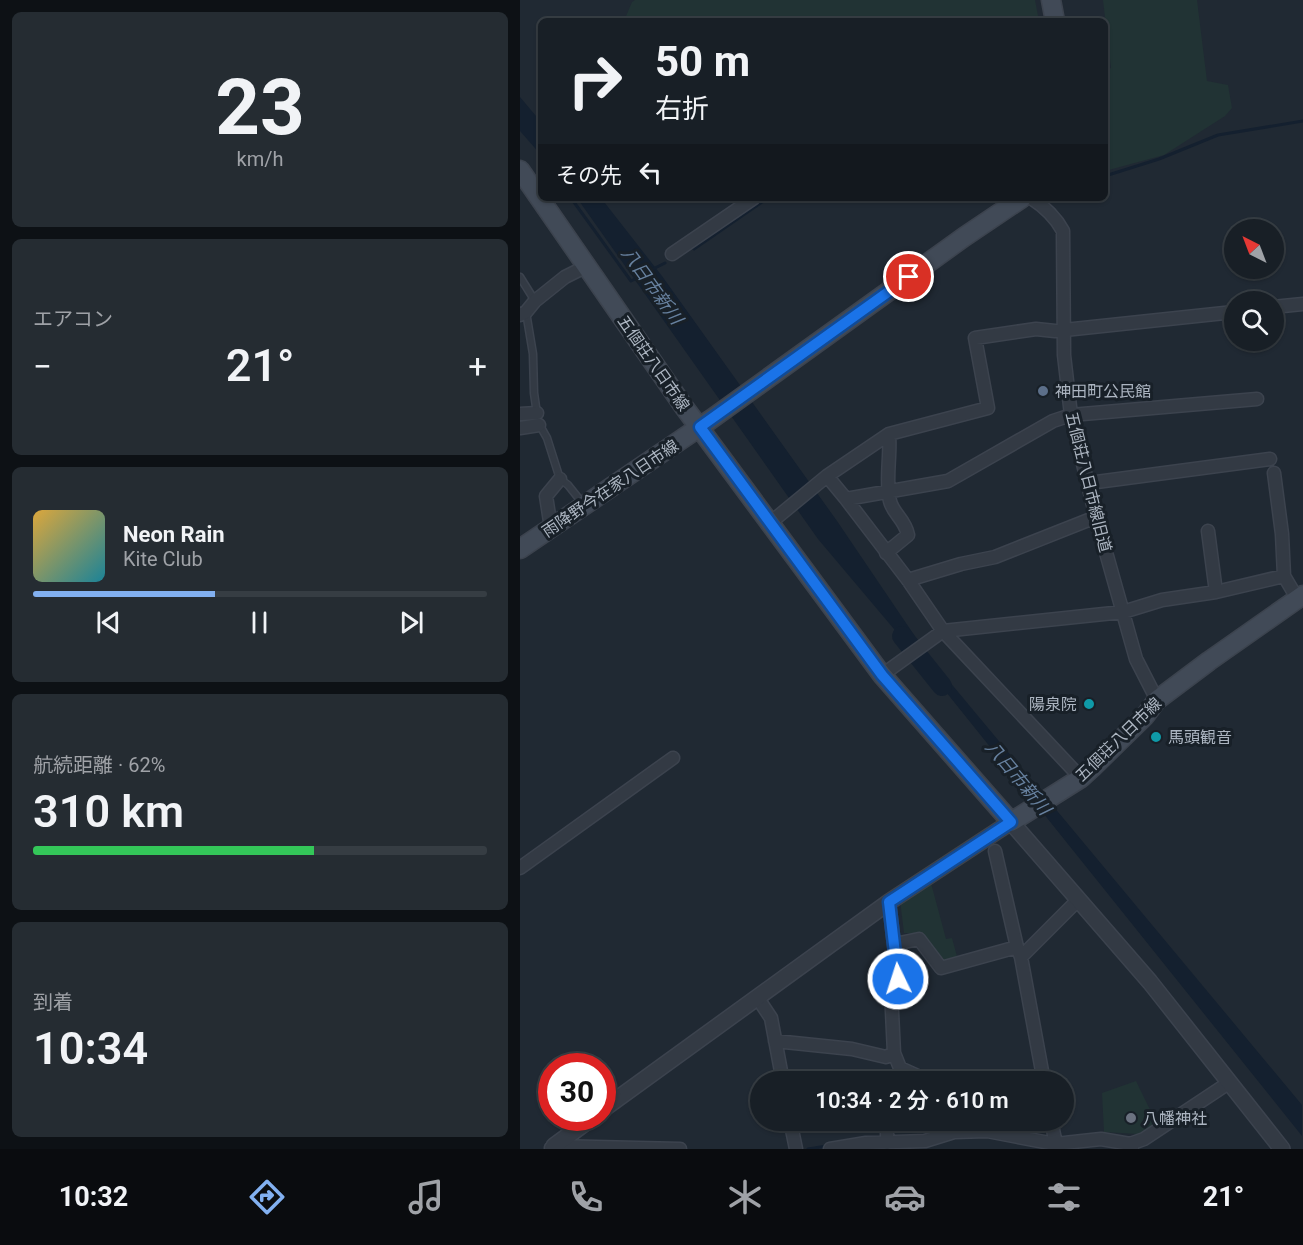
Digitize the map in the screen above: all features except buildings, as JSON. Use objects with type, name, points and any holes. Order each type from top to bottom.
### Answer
[{"type":"main road","points":[[1051,0],[1054,18]]},
{"type":"main road","name":"五個荘八日市線","points":[[520,170],[538,196]]},
{"type":"main road","name":"五個荘八日市線","points":[[542,201],[587,266],[705,424],[770,523],[882,675],[1011,822],[1081,778],[1108,753],[1157,700],[1300,597]]},
{"type":"main road","name":"雨降野今在家八日市線","points":[[520,549],[705,424],[1018,201]]},
{"type":"street","points":[[672,254],[750,201]]},
{"type":"street","name":"五個荘八日市線旧道","points":[[1036,201],[1057,219],[1063,231],[1063,330],[1071,415],[1096,517],[1136,658],[1157,700]]},
{"type":"street","points":[[523,314],[535,301],[565,278],[587,266]]},
{"type":"street","points":[[1284,306],[1303,304]]},
{"type":"street","points":[[770,523],[827,477],[889,434],[988,408],[975,338],[1036,329],[1063,330],[1224,313]]},
{"type":"street","points":[[846,499],[948,481],[1053,421],[1071,415],[1257,399]]},
{"type":"street","points":[[520,414],[538,419]]},
{"type":"street","points":[[520,428],[538,419]]},
{"type":"street","points":[[886,553],[908,535],[906,525],[890,502],[889,434]]},
{"type":"street","points":[[1089,483],[1270,459]]},
{"type":"street","points":[[1274,473],[1282,534],[1284,576],[1300,597]]},
{"type":"street","points":[[827,477],[908,580],[943,631],[1081,778]]},
{"type":"street","points":[[552,528],[546,496],[560,479]]},
{"type":"street","points":[[908,580],[961,564],[995,557],[1096,517]]},
{"type":"street","points":[[1208,531],[1216,592]]},
{"type":"street","points":[[882,675],[943,631],[1123,612],[1162,600],[1216,592],[1284,576]]},
{"type":"street","points":[[520,868],[673,758]]},
{"type":"street","points":[[616,1100],[889,902],[1011,822],[1150,982],[1282,1149]]},
{"type":"street","points":[[995,851],[1019,952],[1042,1071]]},
{"type":"street","points":[[895,944],[919,939],[941,968],[1019,952],[1078,900]]},
{"type":"street","points":[[889,902],[898,979],[891,991],[894,1053],[900,1068],[899,1071]]},
{"type":"street","points":[[757,997],[770,1018],[781,1071]]},
{"type":"street","points":[[775,1041],[853,1049],[886,1057],[894,1053]]},
{"type":"street","points":[[900,1068],[907,1071]]},
{"type":"street","points":[[987,1131],[1056,1147],[1102,1139],[1131,1146],[1230,1082]]},
{"type":"street","points":[[552,1147],[574,1131]]},
{"type":"street","points":[[792,1131],[796,1149]]},
{"type":"street","points":[[886,1131],[886,1139]]},
{"type":"street","points":[[830,1149],[886,1139],[902,1146],[957,1131]]},
{"type":"street","points":[[1053,1131],[1056,1147]]},
{"type":"street","points":[[552,1147],[680,1149]]},
{"type":"lane","points":[[520,277],[535,301]]},
{"type":"lane","points":[[523,314],[534,354],[534,393],[538,419],[547,438],[560,479],[568,485],[584,505]]},
{"type":"shaded area","points":[[635,0],[1035,0],[1038,18],[625,18]]},
{"type":"shaded area","points":[[1103,0],[1197,0],[1207,81],[1228,85],[1232,108],[1225,116],[1164,155],[1108,170],[1108,68],[1111,68],[1108,18],[1105,18]]},
{"type":"shaded area","points":[[931,883],[946,939],[952,938],[958,960],[944,963],[922,934],[904,933],[900,900]]},
{"type":"shaded area","points":[[1136,1081],[1157,1124],[1138,1134],[1104,1132],[1102,1093]]},
{"type":"water","points":[[520,97],[538,118],[538,152],[520,131]]},
{"type":"water","points":[[579,201],[603,201],[662,276],[837,521],[929,657],[1302,1105],[1302,1136],[926,667],[818,539]]},
{"type":"waterway","points":[[1108,175],[1159,159],[1218,135],[1303,121]]},
{"type":"waterway","points":[[573,201],[631,281],[637,278]]},
{"type":"waterway","points":[[694,249],[764,201]]},
{"type":"waterway","points":[[653,269],[665,263]]},
{"type":"waterway","name":"八日市新川","points":[[902,636],[942,686]]},
{"type":"waterway","points":[[1063,1137],[1078,1136]]},
{"type":"waterway","points":[[808,1149],[827,1146]]},
{"type":"place","name":"神田町公民館","points":[[1043,391]]},
{"type":"place","name":"陽泉院","points":[[1089,704]]},
{"type":"place","name":"馬頭観音","points":[[1156,737]]},
{"type":"place","name":"八幡神社","points":[[1131,1118]]},
{"type":"route","points":[[898,979],[889,902],[1011,822],[882,675],[700,427],[909,277]]}]
